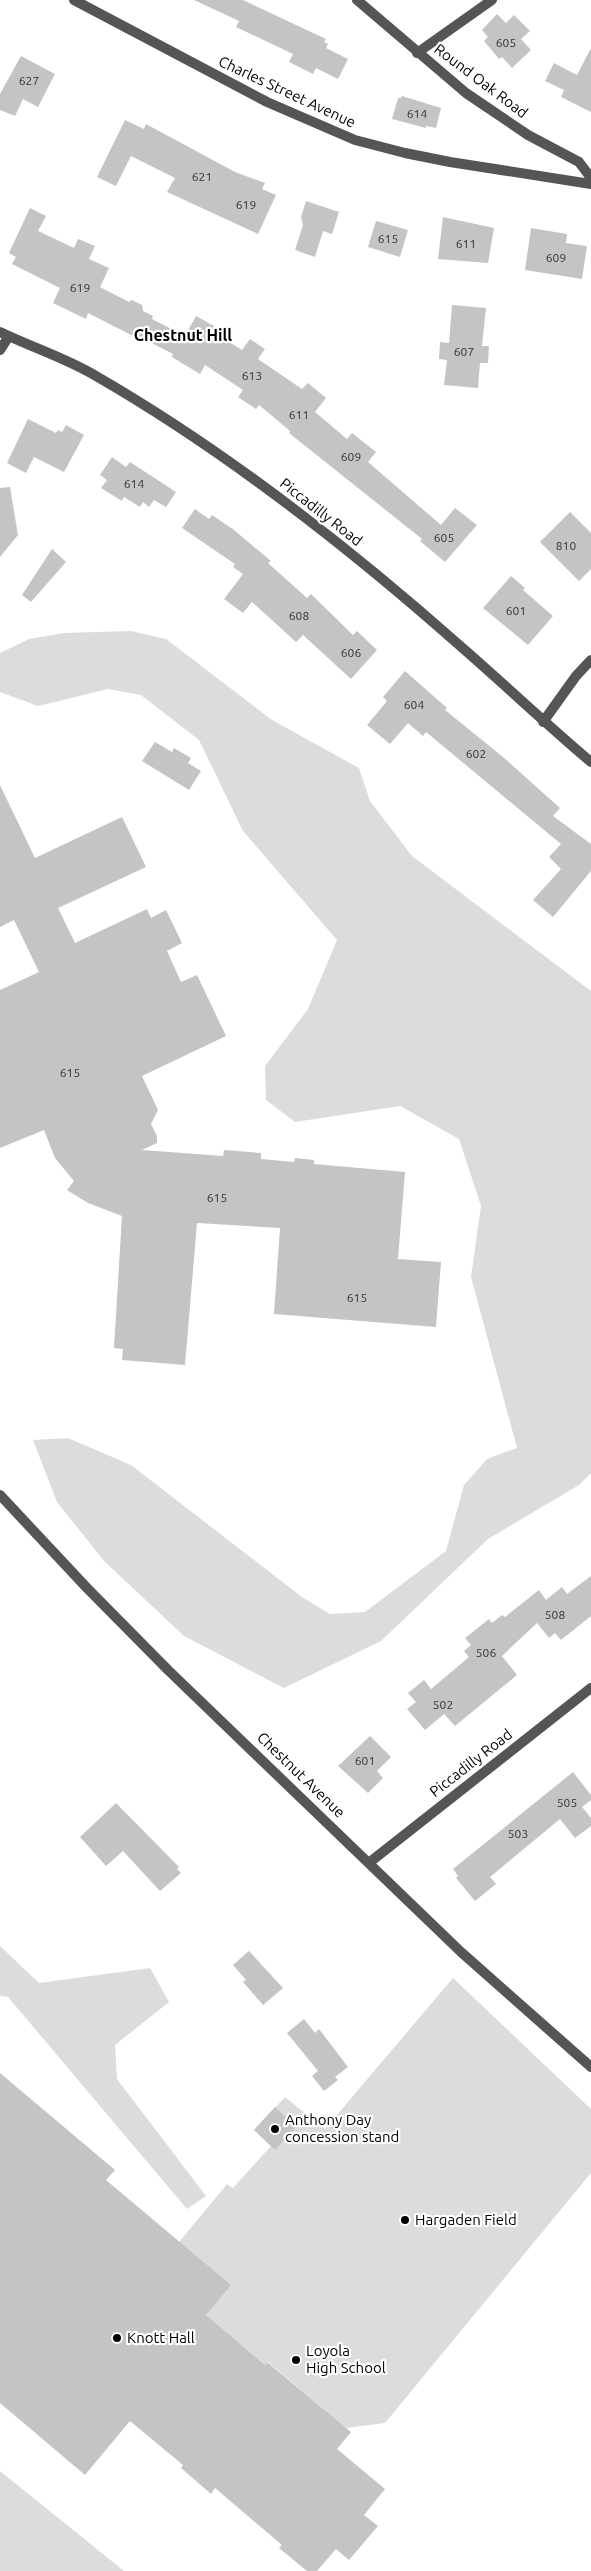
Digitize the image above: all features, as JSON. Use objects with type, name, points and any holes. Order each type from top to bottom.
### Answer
[{"type":"street","name":"Charles Street Avenue","points":[[74,0],[267,102],[355,140],[441,160],[591,184]]},
{"type":"street","name":"Round Oak Road","points":[[357,0],[466,93],[528,135],[579,162],[591,178]]},
{"type":"street","points":[[417,53],[492,0]]},
{"type":"street","points":[[0,350],[5,334]]},
{"type":"street","name":"Piccadilly Road","points":[[5,334],[95,375],[184,430],[258,482],[354,557],[457,643],[543,722],[591,762]]},
{"type":"street","points":[[543,722],[576,676],[591,660]]},
{"type":"street","name":"Chestnut Avenue","points":[[0,1495],[87,1588],[168,1670],[370,1862],[461,1952],[591,2067]]},
{"type":"street","name":"Piccadilly Road","points":[[370,1862],[591,1688]]},
{"type":"shaded area","points":[[131,631],[166,639],[272,720],[359,768],[370,801],[412,856],[591,991],[591,1473],[579,1485],[488,1539],[381,1641],[284,1688],[184,1636],[104,1561],[57,1502],[33,1440],[68,1438],[131,1465],[302,1597],[330,1614],[365,1612],[446,1551],[464,1485],[487,1459],[517,1448],[471,1277],[481,1206],[459,1139],[400,1106],[295,1122],[266,1100],[265,1066],[308,1009],[337,940],[243,831],[199,740],[141,695],[108,689],[38,706],[0,692],[0,653],[29,639],[64,633]]},
{"type":"shaded area","points":[[0,1946],[39,1983],[150,1968],[169,2002],[115,2045],[117,2079],[206,2196],[187,2209],[8,1997],[0,1996]]},
{"type":"shaded area","name":"Hargaden Field","points":[[453,1978],[591,2109],[591,2173],[385,2423],[346,2428],[268,2362],[265,2365],[206,2315],[179,2242],[227,2184],[233,2188],[271,2146],[254,2130],[285,2097],[325,2129]]},
{"type":"shaded area","points":[[0,2471],[124,2571],[0,2571]]},
{"type":"building","points":[[194,0],[243,0],[326,39],[324,42],[328,44],[326,48],[348,59],[338,79],[316,68],[313,74],[289,62],[293,54],[236,27],[239,21]]},
{"type":"building","points":[[497,14],[506,23],[514,15],[530,31],[521,39],[531,50],[512,68],[502,57],[499,59],[484,41],[488,37],[482,30]]},
{"type":"building","points":[[591,48],[591,112],[561,97],[564,90],[545,81],[554,63],[577,75]]},
{"type":"building","points":[[21,56],[55,74],[38,107],[23,99],[15,116],[0,110],[0,94]]},
{"type":"building","points":[[402,96],[441,108],[436,128],[426,126],[426,128],[392,119],[398,98]]},
{"type":"building","points":[[125,120],[144,129],[146,124],[235,172],[265,183],[262,189],[276,195],[258,234],[167,192],[175,178],[131,156],[116,186],[97,177]]},
{"type":"building","points":[[306,201],[339,212],[332,234],[323,231],[315,257],[295,250],[303,225],[301,217]]},
{"type":"building","points":[[30,208],[46,216],[38,231],[74,248],[78,239],[95,246],[89,259],[109,268],[100,287],[129,302],[132,300],[142,305],[143,311],[153,316],[152,319],[185,336],[196,316],[214,326],[211,331],[242,350],[250,339],[265,349],[258,359],[302,389],[308,383],[326,398],[315,412],[347,439],[352,433],[376,452],[368,462],[441,525],[455,508],[477,525],[445,562],[420,541],[422,539],[289,433],[290,431],[259,405],[256,409],[238,397],[243,390],[205,365],[200,374],[172,357],[173,354],[142,338],[141,340],[88,313],[86,319],[53,303],[60,288],[12,264],[16,257],[9,253]]},
{"type":"building","points":[[443,217],[494,228],[488,263],[438,259]]},
{"type":"building","points":[[376,221],[408,230],[400,257],[368,247]]},
{"type":"building","points":[[531,228],[567,234],[566,243],[587,246],[582,279],[525,270]]},
{"type":"building","points":[[452,305],[486,308],[482,346],[489,346],[488,363],[480,363],[478,388],[444,385],[447,360],[439,359],[440,342],[449,343]]},
{"type":"building","points":[[28,419],[56,433],[58,430],[62,432],[66,425],[84,435],[64,472],[34,457],[26,473],[7,463]]},
{"type":"building","points":[[112,457],[126,467],[130,462],[176,492],[166,507],[154,500],[149,507],[143,502],[140,507],[124,497],[122,501],[101,488],[107,480],[100,475]]},
{"type":"building","points":[[10,487],[18,535],[0,557],[0,488]]},
{"type":"building","points":[[195,509],[209,519],[212,515],[234,530],[271,561],[268,563],[307,598],[311,594],[353,635],[357,631],[377,650],[351,679],[303,635],[296,642],[252,602],[243,613],[224,599],[243,574],[233,567],[235,564],[182,528]]},
{"type":"building","points":[[570,512],[591,533],[591,569],[579,581],[540,542]]},
{"type":"building","points":[[52,549],[66,562],[31,602],[22,595]]},
{"type":"building","points":[[511,576],[525,588],[523,590],[553,616],[528,645],[483,608]]},
{"type":"building","points":[[405,671],[447,708],[445,710],[503,757],[560,808],[553,816],[591,844],[591,871],[553,917],[533,900],[561,869],[549,857],[561,844],[426,732],[423,736],[408,723],[390,744],[367,725],[387,701],[383,697]]},
{"type":"building","points":[[155,742],[172,752],[174,748],[191,758],[188,763],[201,771],[189,790],[142,761]]},
{"type":"building","points":[[0,785],[35,858],[122,817],[146,867],[58,908],[75,943],[147,909],[151,918],[166,910],[182,943],[167,951],[181,982],[197,975],[226,1036],[142,1076],[158,1110],[151,1124],[157,1136],[157,1143],[142,1150],[223,1156],[224,1150],[261,1153],[261,1159],[294,1162],[295,1158],[314,1160],[314,1164],[405,1172],[398,1259],[441,1262],[436,1327],[274,1314],[280,1228],[197,1223],[185,1365],[122,1360],[123,1349],[114,1348],[122,1216],[88,1203],[67,1190],[74,1181],[55,1158],[44,1130],[0,1148],[0,990],[39,972],[14,920],[0,927]]},
{"type":"building","points":[[591,1576],[591,1616],[561,1640],[555,1633],[549,1638],[537,1623],[502,1656],[517,1675],[455,1726],[444,1714],[425,1730],[407,1709],[416,1702],[408,1693],[424,1680],[431,1689],[469,1657],[464,1651],[471,1645],[465,1638],[489,1619],[492,1623],[502,1615],[505,1617],[539,1590],[546,1600],[562,1587],[567,1594]]},
{"type":"building","points":[[370,1736],[391,1757],[377,1771],[383,1778],[368,1793],[338,1766]]},
{"type":"building","points":[[573,1772],[591,1795],[591,1800],[582,1807],[591,1818],[591,1826],[575,1838],[560,1819],[490,1877],[496,1884],[475,1901],[456,1878],[458,1876],[453,1869]]},
{"type":"building","points":[[116,1803],[179,1867],[177,1869],[181,1873],[160,1891],[123,1851],[106,1866],[80,1837]]},
{"type":"building","points":[[249,1951],[283,1988],[263,2005],[243,1982],[246,1980],[233,1965]]},
{"type":"building","points":[[304,2019],[315,2033],[319,2029],[348,2067],[335,2077],[338,2080],[324,2091],[312,2076],[318,2071],[287,2033]]},
{"type":"building","name":"Knott Hall","points":[[0,2073],[115,2170],[106,2180],[231,2285],[206,2315],[265,2365],[267,2362],[351,2432],[337,2449],[385,2489],[364,2515],[378,2526],[349,2560],[336,2549],[317,2571],[307,2571],[279,2548],[282,2545],[215,2488],[211,2494],[181,2468],[183,2465],[130,2421],[85,2475],[0,2403]]},
{"type":"building","name":"Anthony Day concession stand","points":[[275,2107],[296,2127],[275,2150],[254,2130]]},
{"type":"place","name":"Anthony Day concession stand","points":[[275,2129]]},
{"type":"place","name":"Hargaden Field","points":[[405,2220]]},
{"type":"place","name":"Knott Hall","points":[[117,2338]]},
{"type":"place","name":"Loyola High School","points":[[296,2360]]},
{"type":"district","name":"Chestnut Hill","points":[[183,335]]}]
